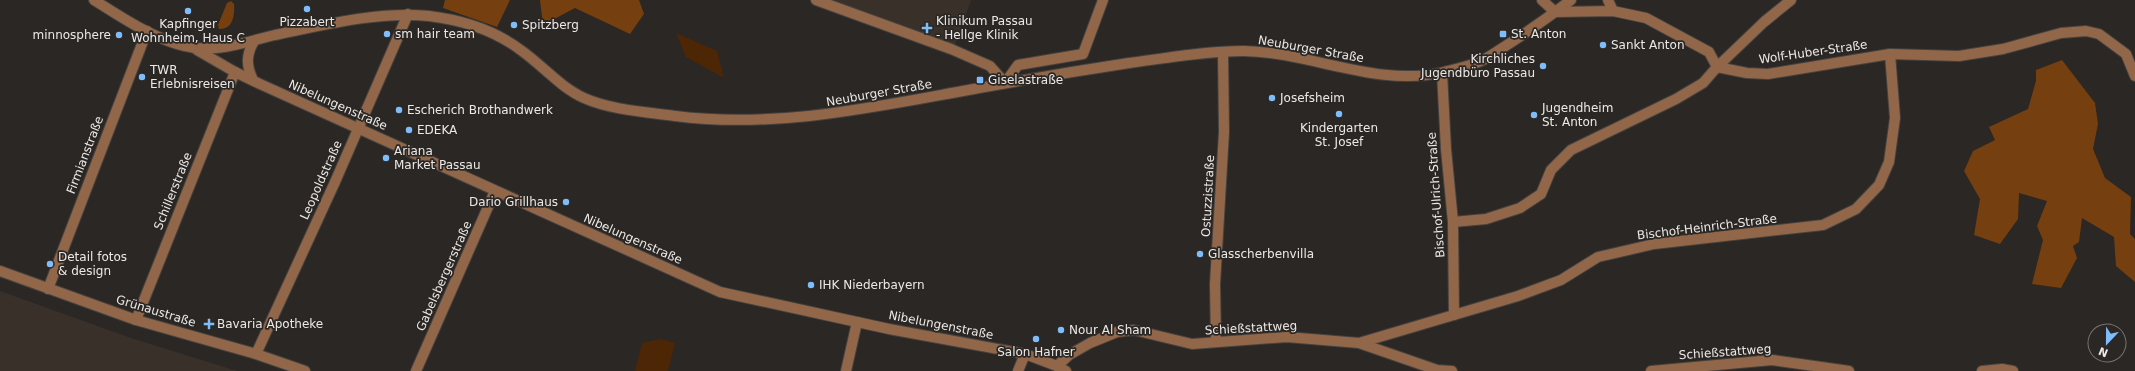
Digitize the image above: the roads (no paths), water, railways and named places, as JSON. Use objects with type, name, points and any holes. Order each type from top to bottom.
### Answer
[{"type":"street","points":[[94,0],[167,41],[195,49]]},
{"type":"street","points":[[816,0],[951,49],[990,66],[1004,83],[1018,65],[1084,54],[1103,0]]},
{"type":"street","points":[[1542,0],[1555,12],[1613,11],[1646,18],[1709,52],[1717,67]]},
{"type":"street","name":"Neuburger Straße","points":[[195,49],[222,48],[347,21],[408,14],[462,23],[494,34],[521,50],[567,88],[584,98],[607,105],[679,116],[758,120],[824,116],[1004,83],[1167,58],[1223,52],[1248,51],[1286,55],[1392,76],[1418,76],[1442,73],[1480,62],[1524,35],[1571,0]]},
{"type":"street","points":[[1608,0],[1613,11]]},
{"type":"street","points":[[1453,222],[1486,219],[1520,208],[1541,194],[1551,170],[1571,150],[1676,99],[1703,83],[1717,67],[1764,22],[1791,0]]},
{"type":"street","name":"Leopoldstraße","points":[[256,354],[358,129],[408,14]]},
{"type":"street","name":"Firmianstraße","points":[[48,289],[147,31]]},
{"type":"street","name":"Wolf-Huber-Straße","points":[[1717,67],[1747,73],[1768,74],[1890,54],[1959,56],[2003,49],[2061,32],[2086,31],[2098,34],[2126,54],[2135,76]]},
{"type":"street","points":[[253,80],[247,64],[247,57],[254,41]]},
{"type":"street","name":"Nibelungenstraße","points":[[195,49],[235,72],[358,129],[720,292],[857,322],[1025,354],[1062,368]]},
{"type":"street","name":"Ostuzzistraße","points":[[1216,342],[1215,284],[1224,132],[1223,52]]},
{"type":"street","name":"Bischof-Heinrich-Straße","points":[[1358,343],[1518,296],[1561,280],[1598,257],[1654,244],[1823,226],[1856,209],[1879,185],[1889,162],[1895,118],[1890,54]]},
{"type":"street","name":"Schillerstraße","points":[[136,320],[235,72]]},
{"type":"street","name":"Bischof-Ulrich-Straße","points":[[1442,73],[1446,149],[1453,222],[1454,315]]},
{"type":"street","name":"Gabelsbergerstraße","points":[[416,371],[495,190]]},
{"type":"street","name":"Grünaustraße","points":[[0,271],[136,320],[256,354],[305,371]]},
{"type":"street","points":[[846,371],[857,322]]},
{"type":"street","name":"Schießstattweg","points":[[1062,368],[1069,355],[1090,343],[1117,332],[1134,330],[1192,344],[1287,337],[1358,343],[1437,370],[1452,371]]},
{"type":"street","points":[[1018,371],[1025,354]]},
{"type":"street","name":"Schießstattweg","points":[[1651,371],[1772,360],[1849,371]]},
{"type":"street","points":[[1982,371],[2002,369],[2013,371]]},
{"type":"place","name":"Pizzabert","points":[[307,9]]},
{"type":"place","name":"Kapfinger Wohnheim, Haus C","points":[[188,11]]},
{"type":"place","name":"Spitzberg","points":[[514,25]]},
{"type":"place","name":"Klinikum Passau - Hellge Klinik","points":[[927,28]]},
{"type":"place","name":"sm hair team","points":[[387,34]]},
{"type":"place","name":"St. Anton","points":[[1503,34]]},
{"type":"place","name":"minnosphere","points":[[119,35]]},
{"type":"place","name":"Sankt Anton","points":[[1603,45]]},
{"type":"place","name":"Kirchliches Jugendbüro Passau","points":[[1543,66]]},
{"type":"place","name":"TWR Erlebnisreisen","points":[[142,77]]},
{"type":"place","name":"Giselastraße","points":[[980,80]]},
{"type":"place","name":"Josefsheim","points":[[1272,98]]},
{"type":"place","name":"Escherich Brothandwerk","points":[[399,110]]},
{"type":"place","name":"Kindergarten St. Josef","points":[[1339,114]]},
{"type":"place","name":"Jugendheim St. Anton","points":[[1534,115]]},
{"type":"place","name":"EDEKA","points":[[409,130]]},
{"type":"place","name":"Ariana Market Passau","points":[[386,158]]},
{"type":"place","name":"Dario Grillhaus","points":[[566,202]]},
{"type":"place","name":"Glasscherbenvilla","points":[[1200,254]]},
{"type":"place","name":"Detail fotos & design","points":[[50,264]]},
{"type":"place","name":"IHK Niederbayern","points":[[811,285]]},
{"type":"place","name":"Bavaria Apotheke","points":[[209,324]]},
{"type":"place","name":"Nour Al Sham","points":[[1061,330]]},
{"type":"place","name":"Salon Hafner","points":[[1036,339]]}]
